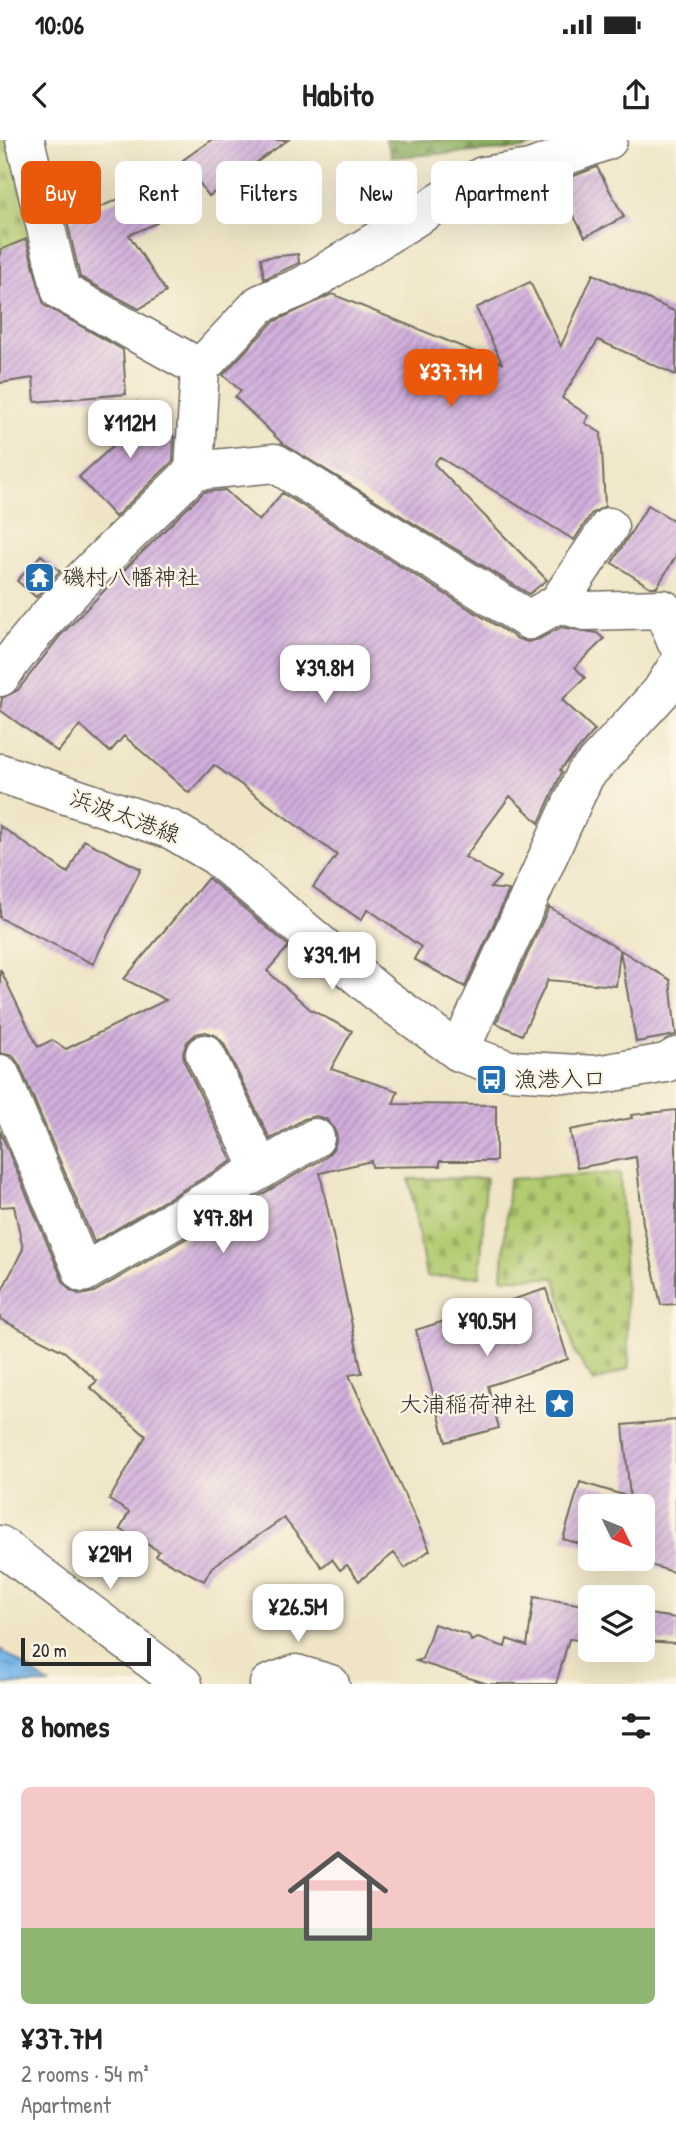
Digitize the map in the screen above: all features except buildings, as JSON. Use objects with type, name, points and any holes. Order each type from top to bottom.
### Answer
[{"type":"street","points":[[25,140],[61,292],[200,368]]},
{"type":"street","points":[[194,471],[200,368],[260,304],[303,286],[483,176],[530,169],[608,140]]},
{"type":"street","points":[[0,677],[21,647],[82,582],[194,471],[275,463],[529,620],[558,603],[609,527]]},
{"type":"street","points":[[558,603],[585,611],[663,609],[676,640]]},
{"type":"street","points":[[458,1052],[585,775],[661,692],[676,668]]},
{"type":"street","name":"浜波太港線","points":[[0,773],[172,830],[216,856],[382,996],[458,1052],[509,1070],[596,1075],[666,1063],[676,1057]]},
{"type":"street","points":[[205,1054],[261,1170]]},
{"type":"street","points":[[0,1074],[83,1273],[315,1138]]},
{"type":"street","points":[[0,1545],[183,1684]]},
{"type":"street","points":[[269,1684],[296,1674],[330,1684]]},
{"type":"green space","points":[[0,140],[17,140],[22,161],[21,224],[37,224],[45,260],[14,268],[0,253]]},
{"type":"green space","points":[[386,140],[547,140],[522,149],[392,157]]},
{"type":"green space","points":[[620,1173],[629,1368],[594,1382],[575,1353],[555,1278],[502,1278],[509,1179]]},
{"type":"green space","points":[[486,1178],[480,1276],[426,1277],[409,1179]]},
{"type":"water","points":[[0,1649],[49,1684],[0,1684]]},
{"type":"place","name":"磯村八幡神社","points":[[39,577]]},
{"type":"place","name":"漁港入口","points":[[491,1079]]},
{"type":"place","name":"大浦稲荷神社","points":[[560,1404]]}]
